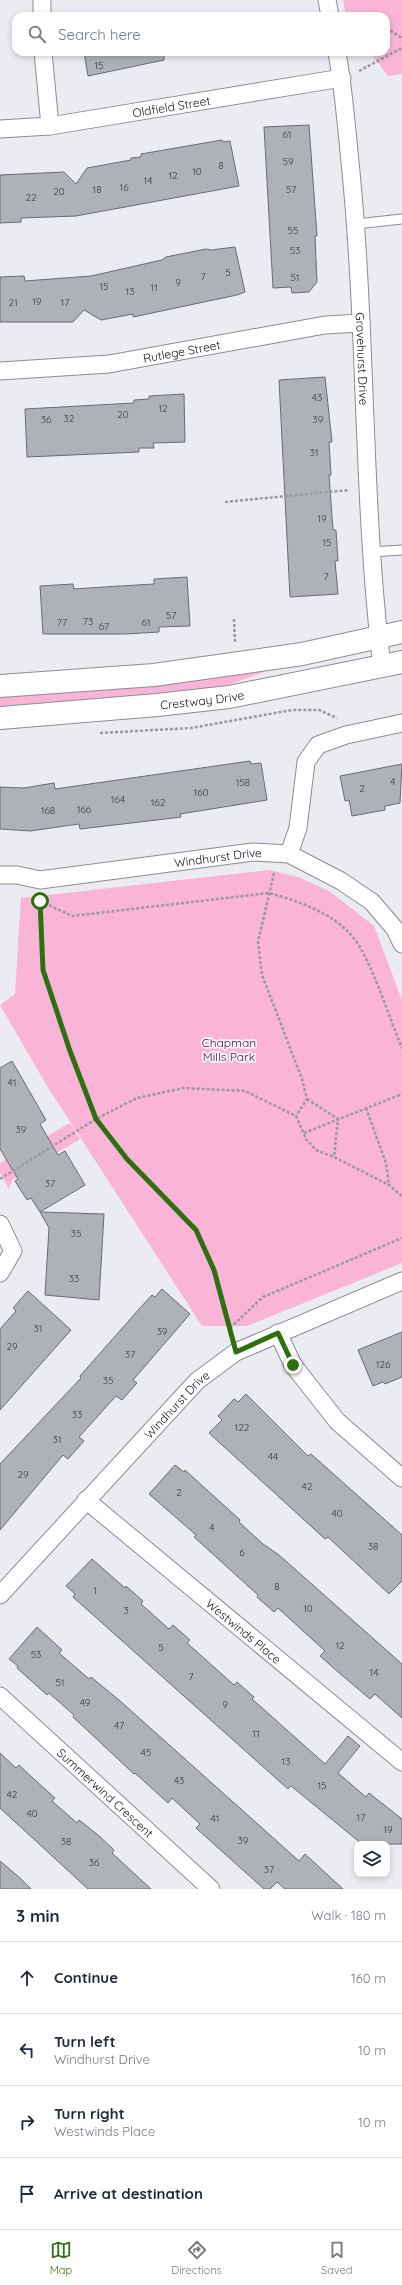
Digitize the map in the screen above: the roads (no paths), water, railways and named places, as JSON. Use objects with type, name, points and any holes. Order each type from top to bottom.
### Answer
[{"type":"street","points":[[42,0],[42,12]]},
{"type":"street","points":[[327,0],[329,12]]},
{"type":"street","points":[[42,56],[50,126]]},
{"type":"street","name":"Grovehurst Drive","points":[[338,56],[342,78],[356,224],[370,552],[378,638],[392,664]]},
{"type":"street","name":"Oldfield Street","points":[[0,129],[50,126],[342,78]]},
{"type":"street","name":"Rutlege Street","points":[[0,371],[109,364],[325,325],[361,323]]},
{"type":"street","points":[[0,686],[154,675],[302,654],[402,632]]},
{"type":"street","name":"Crestway Drive","points":[[0,718],[157,705],[229,697],[392,664]]},
{"type":"street","points":[[282,853],[298,828],[306,762],[318,745],[346,735],[402,723]]},
{"type":"street","name":"Windhurst Drive","points":[[0,875],[40,880],[253,852],[282,853],[340,881],[372,902],[395,929],[402,944]]},
{"type":"street","points":[[0,1224],[12,1251],[0,1273]]},
{"type":"street","name":"Windhurst Drive","points":[[0,1595],[196,1381],[236,1352],[402,1280]]},
{"type":"street","points":[[278,1333],[293,1365],[337,1421],[402,1478]]},
{"type":"street","name":"Westwinds Place","points":[[86,1500],[402,1762]]},
{"type":"street","name":"Summerwind Crescent","points":[[0,1696],[210,1889]]},
{"type":"lane","points":[[356,224],[402,219]]},
{"type":"lane","points":[[370,552],[402,550]]},
{"type":"park label","name":"Chapman Mills Park","points":[[229,1049]]}]
